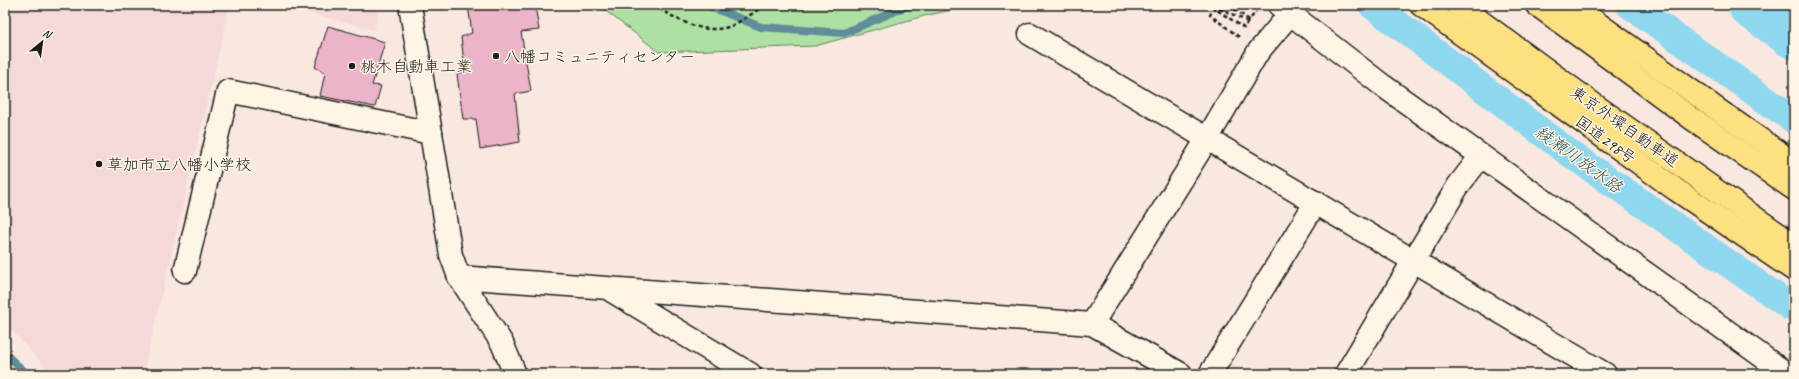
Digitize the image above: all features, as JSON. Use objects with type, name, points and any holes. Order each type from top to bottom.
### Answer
[{"type":"highway","name":"国道298号","points":[[1421,5],[1675,188],[1794,270]]},
{"type":"highway","name":"東京外環自動車道","points":[[1458,5],[1596,106],[1794,245]]},
{"type":"highway","points":[[1537,5],[1691,118],[1794,189]]},
{"type":"highway","points":[[1572,5],[1794,163]]},
{"type":"street","points":[[410,5],[451,255],[459,277],[502,343],[514,374]]},
{"type":"street","points":[[1092,324],[1207,138],[1258,52],[1273,35],[1285,10],[1382,85],[1787,374]]},
{"type":"street","points":[[1030,34],[1606,374]]},
{"type":"street","points":[[185,272],[228,91],[431,133]]},
{"type":"street","points":[[1346,374],[1458,186],[1482,156]]},
{"type":"street","points":[[1210,374],[1316,202]]},
{"type":"street","points":[[459,277],[609,290],[1092,324],[1181,374]]},
{"type":"street","points":[[609,290],[750,374]]},
{"type":"path","points":[[653,5],[684,23],[708,29],[728,27],[766,5]]},
{"type":"path","points":[[1213,5],[1273,35]]},
{"type":"path","points":[[1229,5],[1249,20]]},
{"type":"path","points":[[1257,10],[1244,28],[1214,8],[1210,15],[1258,52]]},
{"type":"shaded area","name":"草加市立八幡小学校","points":[[5,5],[230,5],[143,374],[52,374],[5,323]]},
{"type":"shaded area","points":[[278,5],[380,5],[374,30]]},
{"type":"green space","points":[[598,5],[975,5],[924,16],[815,46],[659,52]]},
{"type":"building","points":[[468,5],[535,5],[539,30],[521,32],[531,91],[515,94],[520,142],[480,149],[476,119],[463,119],[457,74],[465,71],[461,37],[472,33]]},
{"type":"building","points":[[328,26],[385,42],[372,85],[381,86],[375,107],[320,96],[325,73],[315,67]]},
{"type":"waterway","points":[[706,5],[761,27],[844,33],[907,6],[915,5]]},
{"type":"waterway","name":"綾瀬川放水路","points":[[1372,5],[1568,152],[1791,307]]},
{"type":"waterway","name":"綾瀬川放水路","points":[[1630,5],[1794,120]]},
{"type":"waterway","points":[[1752,5],[1794,35]]},
{"type":"waterway","points":[[5,354],[27,374]]},
{"type":"place","name":"八幡コミュニティセンター","points":[[496,56]]},
{"type":"place","name":"桃木自動車工業","points":[[352,66]]},
{"type":"place","name":"草加市立八幡小学校","points":[[99,164]]}]
